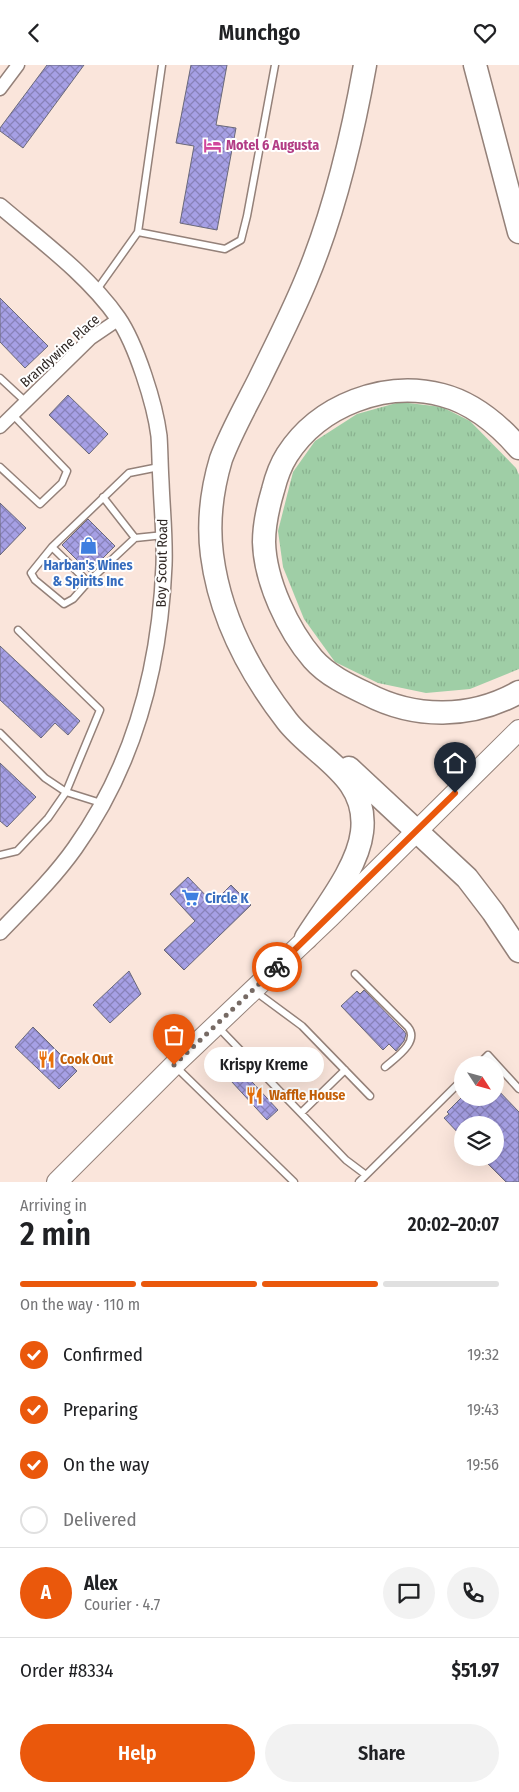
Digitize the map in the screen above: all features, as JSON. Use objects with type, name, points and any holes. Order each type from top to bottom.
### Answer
[{"type":"highway","points":[[306,938],[357,855],[363,829],[361,807],[355,791],[347,779],[288,723],[249,666],[236,640],[215,578],[211,523],[217,475],[222,458],[306,279],[329,218],[348,150],[365,65]]},
{"type":"highway","points":[[475,65],[519,232]]},
{"type":"highway","points":[[519,448],[494,423],[461,402],[443,395],[403,390],[385,392],[348,403],[312,426],[296,442],[286,456],[277,475],[270,498],[264,543],[276,595],[298,639],[314,660],[352,687],[400,709],[442,713],[469,710],[493,704],[519,692]]},
{"type":"highway","points":[[249,666],[292,715],[467,878],[519,951]]},
{"type":"main road","points":[[57,1182],[174,1065],[217,1026],[519,730]]},
{"type":"street","points":[[0,89],[18,65]]},
{"type":"street","name":"Boy Scout Road","points":[[0,207],[83,277],[119,319],[138,358],[154,411],[158,435],[164,535],[164,564],[158,640],[144,704],[132,738],[110,791],[76,847],[56,873],[0,932]]},
{"type":"street","name":"Brandywine Place","points":[[0,427],[91,338],[119,319]]},
{"type":"lane","points":[[96,292],[138,232],[162,65]]},
{"type":"lane","points":[[138,232],[225,249],[241,240],[275,65]]},
{"type":"lane","points":[[0,378],[26,402]]},
{"type":"lane","points":[[0,467],[40,504],[62,483],[68,471],[13,415]]},
{"type":"lane","points":[[160,467],[129,473],[52,547],[31,573],[35,580],[64,604],[73,599],[135,537],[164,535]]},
{"type":"lane","points":[[103,497],[135,537]]},
{"type":"lane","points":[[52,547],[88,582]]},
{"type":"lane","points":[[0,855],[17,851],[48,818],[66,792],[100,710],[18,630]]},
{"type":"lane","points":[[0,733],[45,778],[66,792],[102,804]]},
{"type":"lane","points":[[355,974],[408,1027],[412,1034],[408,1045],[385,1067]]},
{"type":"lane","points":[[253,990],[302,1026],[370,1096]]},
{"type":"lane","points":[[217,1026],[346,1160],[366,1175]]},
{"type":"lane","points":[[174,1065],[294,1182]]},
{"type":"lane","points":[[301,1113],[345,1070]]},
{"type":"lane","points":[[504,1073],[519,1089]]},
{"type":"lane","points":[[359,1182],[454,1088]]},
{"type":"green space","points":[[400,402],[442,407],[470,421],[516,468],[519,475],[519,669],[470,689],[426,693],[378,683],[335,662],[304,619],[283,567],[278,531],[293,472],[315,441],[357,414]]},
{"type":"building","points":[[47,65],[84,65],[23,148],[0,131],[0,128]]},
{"type":"building","points":[[191,65],[227,65],[216,125],[236,128],[217,230],[180,223],[194,146],[176,143]]},
{"type":"building","points":[[0,298],[48,346],[25,368],[0,342]]},
{"type":"building","points":[[68,395],[108,434],[89,454],[49,415]]},
{"type":"building","points":[[0,503],[26,528],[0,555]]},
{"type":"building","name":"Harban's Wines & Spirits Inc","points":[[88,519],[115,546],[89,572],[62,545]]},
{"type":"building","points":[[0,646],[80,721],[68,735],[55,723],[41,738],[0,700]]},
{"type":"building","points":[[0,763],[36,797],[7,827],[0,821]]},
{"type":"building","name":"Circle K","points":[[188,877],[213,903],[231,885],[251,905],[184,970],[164,950],[195,921],[170,894]]},
{"type":"building","points":[[129,971],[141,994],[110,1023],[93,1005]]},
{"type":"building","points":[[364,990],[406,1034],[404,1041],[396,1051],[389,1044],[383,1050],[341,1006],[357,991],[360,994]]},
{"type":"building","name":"Cook Out","points":[[33,1027],[77,1071],[59,1089],[15,1047]]},
{"type":"building","name":"Waffle House","points":[[242,1071],[278,1110],[267,1120],[231,1081]]},
{"type":"building","points":[[504,1096],[519,1112],[519,1182],[506,1182],[490,1166],[504,1166],[504,1116],[454,1116],[454,1129],[444,1118],[449,1114],[447,1112],[454,1105],[504,1106]]},
{"type":"way so far","points":[[174,1065],[277,967]]},
{"type":"place","name":"Motel 6 Augusta","points":[[212,145]]},
{"type":"place","name":"Harban's Wines & Spirits Inc","points":[[88,545]]},
{"type":"place","name":"Circle K","points":[[191,898]]},
{"type":"place","name":"Cook Out","points":[[46,1059]]},
{"type":"place","name":"Krispy Kreme","points":[[174,1065]]},
{"type":"place","name":"Waffle House","points":[[255,1095]]},
{"type":"route","points":[[277,967],[455,793]]}]
